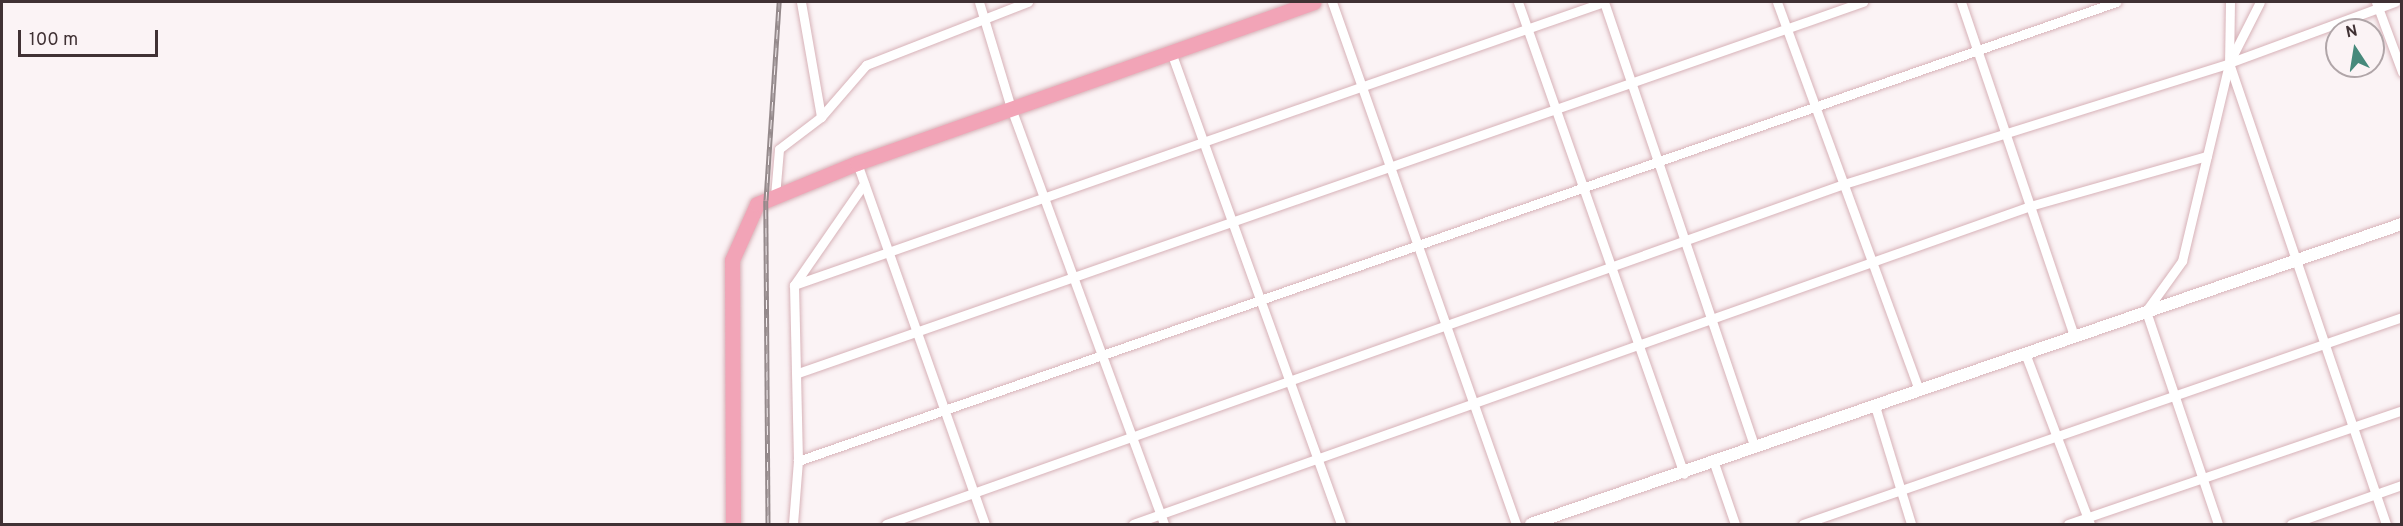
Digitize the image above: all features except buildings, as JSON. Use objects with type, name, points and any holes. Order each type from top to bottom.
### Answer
[{"type":"main road","points":[[733,525],[732,260],[757,204],[857,163],[1313,2]]},
{"type":"street","points":[[801,2],[821,117]]},
{"type":"street","points":[[979,2],[1011,108],[1164,525]]},
{"type":"street","points":[[775,196],[779,149],[821,117],[866,65],[1029,2]]},
{"type":"street","points":[[1332,2],[1516,525]]},
{"type":"street","points":[[1518,2],[1684,474]]},
{"type":"street","points":[[794,285],[1604,2],[1755,447]]},
{"type":"street","points":[[1777,2],[1919,391]]},
{"type":"street","points":[[798,374],[1231,219],[1863,2]]},
{"type":"street","points":[[1961,2],[2074,335]]},
{"type":"street","points":[[798,461],[945,412],[1814,103],[2116,2]]},
{"type":"street","points":[[2146,311],[2182,261],[2229,63],[2230,2]]},
{"type":"street","points":[[2260,2],[2229,63],[2386,525]]},
{"type":"street","points":[[886,525],[1288,378],[1685,242],[1844,184],[2004,129],[2229,63],[2377,5],[2396,2]]},
{"type":"street","points":[[2377,5],[2402,72]]},
{"type":"street","points":[[1171,51],[1341,525]]},
{"type":"street","points":[[1133,525],[1473,402],[1639,346],[2030,206],[2207,156]]},
{"type":"street","points":[[857,163],[985,525]]},
{"type":"street","points":[[793,525],[798,461],[798,374],[794,285],[864,184]]},
{"type":"street","points":[[1531,525],[1560,520],[1755,447],[2074,335],[2402,224]]},
{"type":"street","points":[[2146,311],[2218,525]]},
{"type":"street","points":[[1803,525],[2402,317]]},
{"type":"street","points":[[2025,353],[2055,437],[2089,521]]},
{"type":"street","points":[[1875,406],[1911,525]]},
{"type":"street","points":[[2068,525],[2089,521],[2203,478],[2402,410]]},
{"type":"street","points":[[1714,463],[1735,525]]},
{"type":"street","points":[[2291,525],[2402,485]]},
{"type":"railway","points":[[768,524],[766,200],[779,2]]}]
